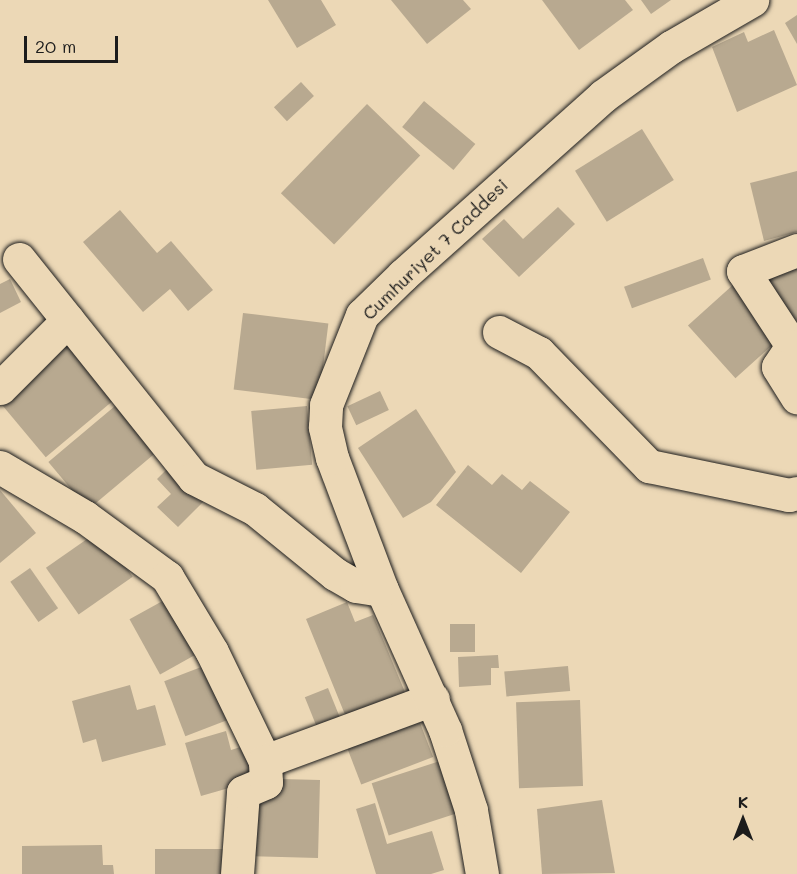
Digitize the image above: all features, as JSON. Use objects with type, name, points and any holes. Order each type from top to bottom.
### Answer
[{"type":"street","name":"Cumhuriyet 7 Caddesi","points":[[482,874],[471,810],[433,699],[382,590],[332,458],[325,427],[326,405],[362,315],[512,174],[603,96],[671,47],[752,0]]},
{"type":"street","points":[[797,250],[743,272],[792,346],[778,367],[797,397]]},
{"type":"street","points":[[19,259],[194,478],[255,509],[335,574],[356,586],[382,590]]},
{"type":"street","points":[[0,388],[68,320]]},
{"type":"street","points":[[499,332],[539,353],[649,466],[789,495],[797,493]]},
{"type":"street","points":[[0,467],[85,517],[167,578],[212,652],[265,761],[266,782],[243,792],[237,874]]},
{"type":"street","points":[[265,761],[433,699]]},
{"type":"building","points":[[268,0],[321,0],[336,25],[297,48]]},
{"type":"building","points":[[391,0],[463,0],[471,9],[427,44]]},
{"type":"building","points":[[542,0],[625,0],[633,10],[579,50]]},
{"type":"building","points":[[641,0],[671,0],[651,14]]},
{"type":"building","points":[[797,15],[797,44],[785,23]]},
{"type":"building","points":[[774,30],[797,85],[737,112],[712,47],[744,32],[748,42]]},
{"type":"building","points":[[301,82],[314,96],[287,121],[274,107]]},
{"type":"building","points":[[424,101],[475,144],[453,170],[402,127]]},
{"type":"building","points":[[367,104],[420,155],[334,245],[281,193]]},
{"type":"building","points":[[642,129],[674,180],[607,222],[575,171]]},
{"type":"building","points":[[797,171],[797,232],[764,241],[750,183]]},
{"type":"building","points":[[558,207],[575,224],[519,277],[482,239],[504,219],[523,239]]},
{"type":"building","points":[[120,210],[157,253],[171,241],[213,290],[188,311],[170,289],[143,312],[83,242]]},
{"type":"building","points":[[703,258],[711,280],[632,308],[624,287]]},
{"type":"building","points":[[797,263],[797,326],[768,281]]},
{"type":"building","points":[[10,279],[21,302],[0,313],[0,284]]},
{"type":"building","points":[[734,284],[782,337],[735,378],[688,325]]},
{"type":"building","points":[[243,313],[328,323],[319,400],[234,389]]},
{"type":"building","points":[[67,344],[114,400],[46,457],[0,400]]},
{"type":"building","points":[[380,391],[389,410],[356,425],[347,406]]},
{"type":"building","points":[[115,406],[155,453],[88,509],[48,462]]},
{"type":"building","points":[[307,406],[312,465],[256,470],[251,411]]},
{"type":"building","points":[[416,409],[456,472],[431,502],[403,518],[358,448]]},
{"type":"building","points":[[172,464],[206,499],[178,527],[157,507],[171,494],[157,479]]},
{"type":"building","points":[[468,465],[492,485],[502,474],[522,490],[530,481],[570,512],[521,573],[436,505]]},
{"type":"building","points":[[0,490],[36,533],[0,563]]},
{"type":"building","points":[[100,530],[133,577],[79,615],[46,568]]},
{"type":"building","points":[[30,568],[58,608],[38,622],[10,582]]},
{"type":"building","points":[[168,598],[199,653],[160,674],[130,619]]},
{"type":"building","points":[[347,602],[355,622],[373,615],[407,697],[348,722],[306,619]]},
{"type":"building","points":[[450,624],[475,624],[475,652],[450,652]]},
{"type":"building","points":[[498,655],[499,668],[491,668],[491,685],[459,687],[458,657]]},
{"type":"building","points":[[209,664],[230,719],[185,736],[164,681]]},
{"type":"building","points":[[568,666],[570,691],[506,696],[504,672]]},
{"type":"building","points":[[130,685],[137,710],[155,705],[166,745],[102,762],[96,739],[83,743],[72,701]]},
{"type":"building","points":[[328,688],[344,727],[321,736],[305,697]]},
{"type":"building","points":[[580,700],[583,786],[519,788],[516,702]]},
{"type":"building","points":[[417,715],[433,757],[361,785],[345,743]]},
{"type":"building","points":[[226,731],[231,750],[247,745],[257,780],[201,796],[185,743]]},
{"type":"building","points":[[443,760],[460,812],[389,835],[372,783]]},
{"type":"building","points":[[281,779],[320,780],[318,858],[249,856],[251,792],[280,793]]},
{"type":"building","points":[[602,800],[615,873],[542,874],[537,809]]},
{"type":"building","points":[[375,803],[387,844],[432,831],[444,870],[431,874],[376,874],[356,809]]},
{"type":"building","points":[[102,845],[103,865],[113,865],[114,874],[22,874],[22,846]]},
{"type":"building","points":[[155,849],[231,849],[231,874],[155,874]]}]
